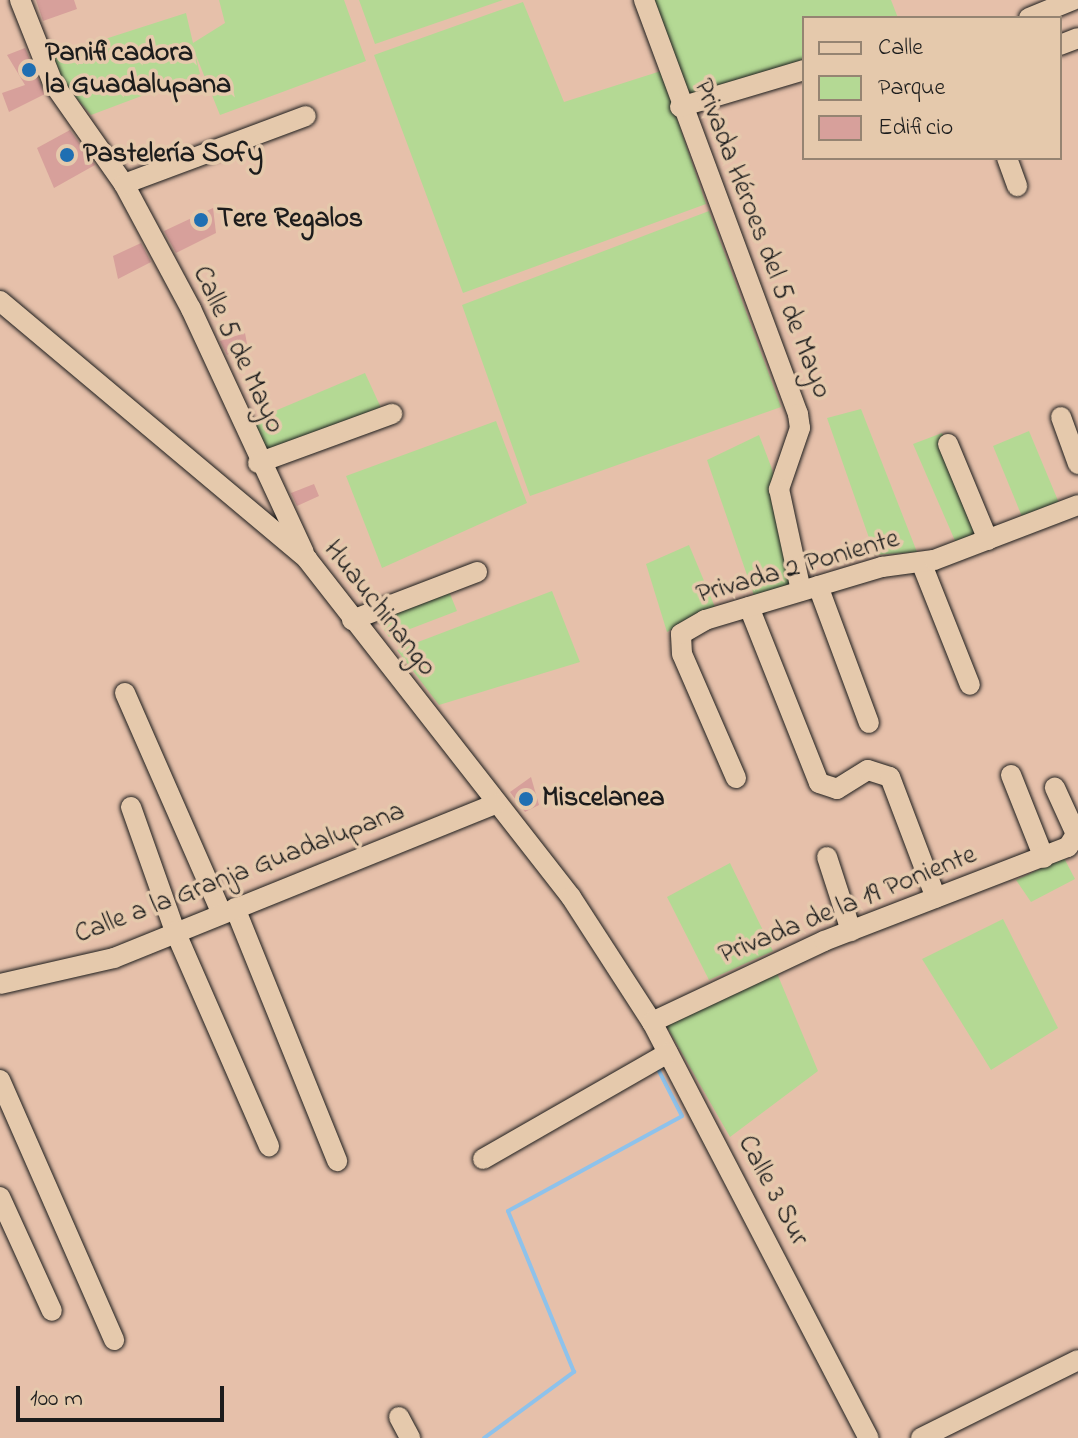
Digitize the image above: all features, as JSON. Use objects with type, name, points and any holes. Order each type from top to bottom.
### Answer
[{"type":"street","name":"Calle 5 de Mayo","points":[[20,0],[53,83],[124,184],[191,309],[258,463],[307,559]]},
{"type":"street","name":"Privada Héroes del 5 de Mayo","points":[[644,0],[680,107],[798,414],[800,428],[779,489],[810,588],[869,723]]},
{"type":"street","points":[[1034,16],[1073,0]]},
{"type":"street","points":[[680,107],[802,71]]},
{"type":"street","points":[[124,184],[306,116]]},
{"type":"street","points":[[1008,160],[1017,186]]},
{"type":"street","name":"Huauchinango","points":[[0,301],[307,559],[624,971]]},
{"type":"street","points":[[258,463],[392,414]]},
{"type":"street","points":[[1061,417],[1078,464]]},
{"type":"street","points":[[948,444],[988,540]]},
{"type":"street","name":"Privada 2 Poniente","points":[[736,778],[679,643],[681,634],[705,620],[810,588],[921,562],[1078,505]]},
{"type":"street","points":[[921,562],[970,685]]},
{"type":"street","points":[[352,620],[477,572]]},
{"type":"street","points":[[749,607],[819,783],[837,789],[868,770],[890,777],[936,898]]},
{"type":"street","points":[[125,693],[228,911],[337,1161]]},
{"type":"street","points":[[1011,775],[1044,858]]},
{"type":"street","name":"Privada de la 19 Poniente","points":[[652,1022],[851,931],[1068,847],[1076,834],[1055,788]]},
{"type":"street","name":"Calle a la Granja Guadalupana","points":[[0,984],[114,958],[497,803]]},
{"type":"street","points":[[131,807],[175,931],[269,1146]]},
{"type":"street","points":[[827,857],[851,931]]},
{"type":"street","name":"Calle 3 Sur","points":[[624,971],[869,1438]]},
{"type":"street","points":[[483,1159],[668,1053]]},
{"type":"street","points":[[0,1080],[114,1340]]},
{"type":"street","points":[[0,1197],[52,1311]]},
{"type":"street","points":[[921,1438],[1078,1360]]},
{"type":"street","points":[[399,1417],[410,1438]]},
{"type":"green space","points":[[219,0],[344,0],[366,61],[220,115],[195,53],[200,74],[91,115],[61,80],[52,56],[186,13],[193,43],[225,23]]},
{"type":"green space","points":[[359,0],[503,0],[375,44]]},
{"type":"green space","points":[[652,0],[891,0],[897,16],[802,16],[802,61],[684,97]]},
{"type":"green space","points":[[523,2],[564,102],[661,71],[706,204],[463,293],[374,55]]},
{"type":"green space","points":[[709,211],[781,407],[530,496],[462,305]]},
{"type":"green space","points":[[365,373],[382,410],[267,454],[251,421]]},
{"type":"green space","points":[[861,409],[917,552],[875,555],[827,418]]},
{"type":"green space","points":[[496,421],[527,503],[382,568],[346,476]]},
{"type":"green space","points":[[1029,431],[1059,503],[1023,519],[993,446]]},
{"type":"green space","points":[[942,433],[979,535],[956,543],[913,444]]},
{"type":"green space","points":[[759,435],[772,469],[795,584],[755,598],[707,460]]},
{"type":"green space","points":[[689,545],[715,607],[667,632],[646,564]]},
{"type":"green space","points":[[448,589],[457,611],[389,637],[376,618]]},
{"type":"green space","points":[[552,591],[580,662],[439,705],[397,650]]},
{"type":"green space","points":[[1064,858],[1075,879],[1031,902],[1016,880]]},
{"type":"green space","points":[[730,863],[773,951],[709,980],[667,897]]},
{"type":"green space","points":[[1003,919],[1058,1028],[991,1070],[922,959]]},
{"type":"green space","points":[[776,971],[818,1071],[730,1137],[666,1025]]},
{"type":"building","points":[[36,0],[74,0],[77,9],[43,21]]},
{"type":"building","name":"Panificadora la Guadalupana","points":[[25,48],[45,94],[9,112],[2,93],[25,85],[7,55]]},
{"type":"building","name":"Pastelería Sofy","points":[[70,130],[95,165],[54,188],[37,148]]},
{"type":"building","name":"Tere Regalos","points":[[213,208],[216,233],[176,253],[164,231]]},
{"type":"building","points":[[141,243],[151,262],[118,279],[113,256]]},
{"type":"building","points":[[245,333],[247,344],[227,355],[220,341]]},
{"type":"building","points":[[314,484],[319,496],[297,506],[291,493]]},
{"type":"building","name":"Miscelanea","points":[[531,777],[539,805],[525,812],[510,792]]},
{"type":"waterway","points":[[484,1438],[574,1372],[508,1211],[682,1116],[659,1071]]},
{"type":"place","name":"Panificadora la Guadalupana","points":[[29,70]]},
{"type":"place","name":"Pastelería Sofy","points":[[67,155]]},
{"type":"place","name":"Tere Regalos","points":[[201,220]]},
{"type":"place","name":"Miscelanea","points":[[526,799]]}]
